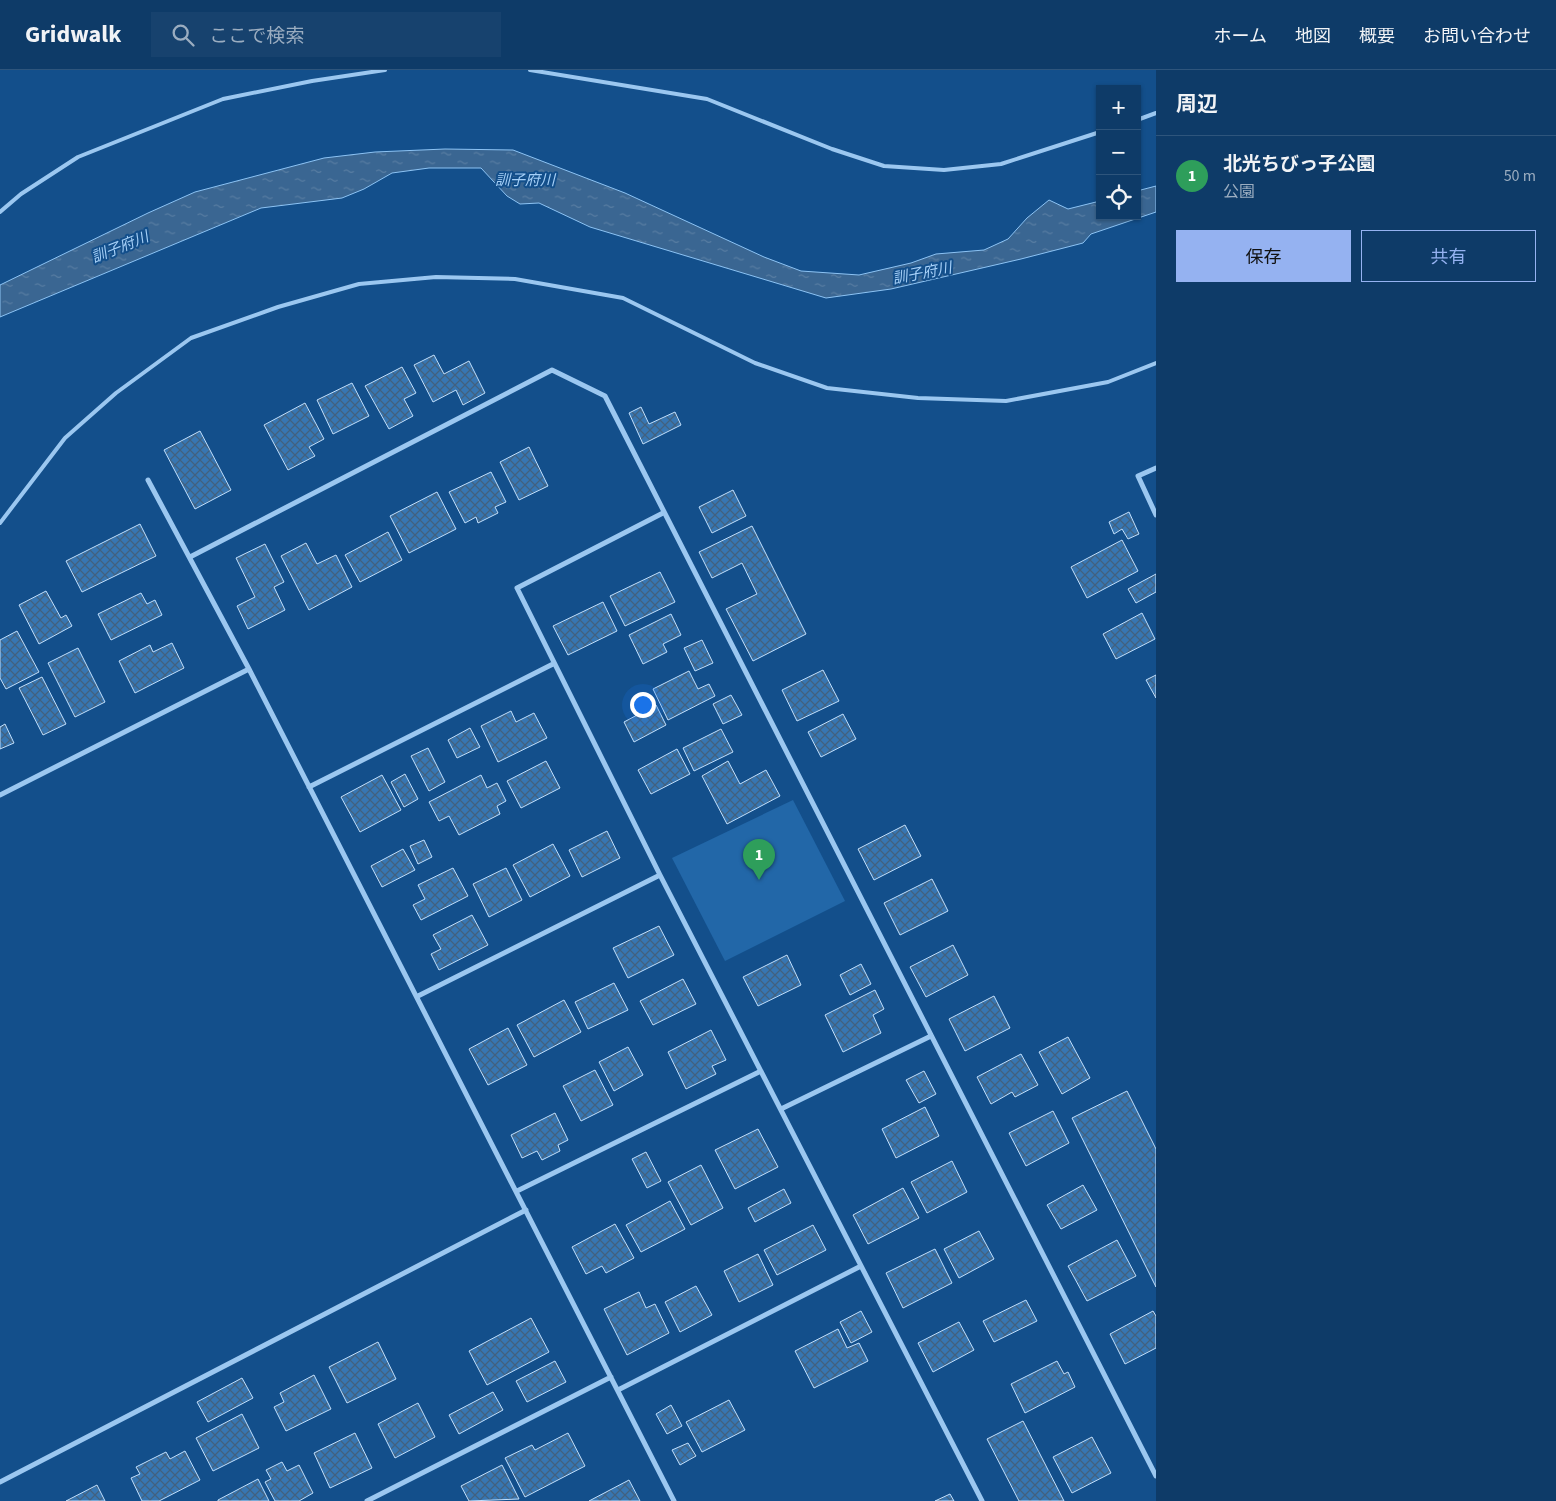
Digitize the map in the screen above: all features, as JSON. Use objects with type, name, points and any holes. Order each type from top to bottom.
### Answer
[{"type":"street","points":[[190,557],[552,370],[605,396],[663,514],[1156,1476]]},
{"type":"street","points":[[1156,468],[1138,476],[1156,515]]},
{"type":"street","points":[[148,480],[250,669],[674,1501]]},
{"type":"street","points":[[663,514],[517,588],[553,664],[660,875],[982,1501]]},
{"type":"street","points":[[309,787],[553,664]]},
{"type":"street","points":[[0,795],[250,669]]},
{"type":"street","points":[[418,996],[660,875]]},
{"type":"street","points":[[780,1109],[931,1036]]},
{"type":"street","points":[[517,1191],[761,1071]]},
{"type":"street","points":[[0,1482],[526,1210]]},
{"type":"street","points":[[618,1390],[861,1266]]},
{"type":"street","points":[[367,1501],[611,1377]]},
{"type":"lane","points":[[0,212],[21,194],[78,157],[223,99],[312,80],[385,70]]},
{"type":"lane","points":[[530,70],[707,99],[832,149],[884,166],[944,170],[1001,164],[1096,133]]},
{"type":"lane","points":[[1141,119],[1156,114]]},
{"type":"lane","points":[[0,523],[65,438],[116,392],[191,338],[278,307],[359,284],[436,277],[515,279],[623,298],[755,363],[827,388],[918,398],[1006,401],[1108,382],[1156,363]]},
{"type":"shaded area","points":[[793,800],[845,901],[725,961],[672,858]]},
{"type":"water","name":"訓子府川","points":[[445,149],[513,150],[625,193],[764,257],[801,271],[859,275],[911,263],[936,254],[984,250],[1008,239],[1027,218],[1049,200],[1068,209],[1096,202],[1096,220],[1132,220],[1091,234],[1083,243],[1021,259],[891,289],[826,298],[590,227],[539,203],[520,204],[507,196],[481,168],[429,168],[392,173],[364,189],[342,198],[261,208],[0,317],[0,285],[195,192],[324,158],[375,152]]},
{"type":"water","name":"訓子府川","points":[[1156,186],[1156,212],[1141,217],[1141,190]]},
{"type":"building","points":[[434,355],[444,374],[469,361],[485,393],[463,405],[456,390],[433,402],[414,365]]},
{"type":"building","points":[[402,367],[416,393],[404,399],[413,416],[389,429],[365,386]]},
{"type":"building","points":[[352,383],[369,416],[333,434],[317,400]]},
{"type":"building","points":[[305,403],[324,439],[309,447],[315,456],[288,470],[264,425]]},
{"type":"building","points":[[641,407],[649,424],[675,412],[681,425],[643,444],[629,413]]},
{"type":"building","points":[[200,431],[231,490],[195,509],[164,450]]},
{"type":"building","points":[[529,447],[548,486],[519,500],[500,462]]},
{"type":"building","points":[[491,472],[506,502],[495,507],[498,513],[478,523],[476,517],[465,523],[449,492]]},
{"type":"building","points":[[733,490],[746,516],[712,533],[699,507]]},
{"type":"building","points":[[437,492],[456,529],[409,553],[390,516]]},
{"type":"building","points":[[1129,512],[1139,534],[1128,539],[1122,529],[1114,534],[1109,522]]},
{"type":"building","points":[[140,524],[156,556],[82,592],[66,561]]},
{"type":"building","points":[[752,526],[806,634],[753,661],[726,609],[757,594],[742,563],[712,578],[699,552]]},
{"type":"building","points":[[388,532],[402,560],[360,582],[345,555]]},
{"type":"building","points":[[1122,540],[1138,571],[1087,598],[1071,567]]},
{"type":"building","points":[[306,543],[317,564],[336,555],[352,587],[309,610],[281,556]]},
{"type":"building","points":[[265,544],[284,582],[274,587],[285,610],[248,629],[237,606],[255,597],[236,558]]},
{"type":"building","points":[[660,572],[675,602],[625,626],[610,596]]},
{"type":"building","points":[[1156,574],[1156,592],[1136,603],[1128,589]]},
{"type":"building","points":[[46,591],[61,618],[66,615],[72,626],[39,644],[19,605]]},
{"type":"building","points":[[141,593],[147,604],[155,600],[162,615],[111,640],[98,614]]},
{"type":"building","points":[[603,602],[617,631],[568,655],[553,626]]},
{"type":"building","points":[[1142,613],[1155,639],[1116,659],[1103,634]]},
{"type":"building","points":[[671,614],[681,635],[663,644],[667,652],[643,664],[629,635]]},
{"type":"building","points":[[17,631],[39,672],[6,689],[0,678],[0,640]]},
{"type":"building","points":[[702,640],[713,663],[695,671],[684,648]]},
{"type":"building","points":[[172,643],[184,668],[135,693],[119,661],[150,645],[153,652]]},
{"type":"building","points":[[78,648],[105,702],[75,717],[48,663]]},
{"type":"building","points":[[823,670],[839,701],[797,721],[782,690]]},
{"type":"building","points":[[689,671],[698,689],[709,684],[715,696],[668,720],[653,689]]},
{"type":"building","points":[[1156,675],[1156,698],[1146,680]]},
{"type":"building","points":[[42,677],[66,724],[43,735],[19,688]]},
{"type":"building","points":[[731,695],[742,715],[723,724],[713,704]]},
{"type":"building","points":[[656,705],[666,725],[634,742],[624,722]]},
{"type":"building","points":[[511,711],[516,722],[534,713],[547,738],[498,762],[481,726]]},
{"type":"building","points":[[843,714],[856,739],[821,757],[808,732]]},
{"type":"building","points":[[5,724],[14,743],[0,749],[0,727]]},
{"type":"building","points":[[470,728],[480,747],[457,758],[448,740]]},
{"type":"building","points":[[721,729],[733,752],[694,771],[683,748]]},
{"type":"building","points":[[428,748],[445,782],[429,791],[411,756]]},
{"type":"building","points":[[677,749],[690,774],[651,794],[638,770]]},
{"type":"building","points":[[546,761],[560,788],[521,808],[507,781]]},
{"type":"building","points":[[728,761],[740,784],[766,770],[780,796],[727,824],[702,776]]},
{"type":"building","points":[[405,774],[418,799],[404,807],[391,782]]},
{"type":"building","points":[[382,775],[401,810],[360,832],[341,797]]},
{"type":"building","points":[[481,775],[487,788],[497,783],[506,801],[497,806],[500,814],[459,835],[449,816],[439,821],[429,802]]},
{"type":"building","points":[[905,825],[921,856],[874,880],[858,849]]},
{"type":"building","points":[[607,831],[620,858],[582,877],[569,850]]},
{"type":"building","points":[[424,840],[432,857],[418,864],[410,846]]},
{"type":"building","points":[[553,844],[570,876],[530,897],[513,865]]},
{"type":"building","points":[[403,849],[415,870],[382,887],[371,866]]},
{"type":"building","points":[[453,868],[468,896],[421,920],[413,905],[425,899],[418,885]]},
{"type":"building","points":[[506,868],[522,900],[489,917],[473,884]]},
{"type":"building","points":[[932,879],[948,911],[900,935],[884,903]]},
{"type":"building","points":[[472,915],[488,945],[439,970],[431,954],[441,949],[433,935]]},
{"type":"building","points":[[659,926],[674,955],[628,978],[613,948]]},
{"type":"building","points":[[953,945],[968,975],[926,997],[910,967]]},
{"type":"building","points":[[787,955],[801,985],[758,1006],[743,977]]},
{"type":"building","points":[[861,964],[871,984],[850,995],[840,975]]},
{"type":"building","points":[[683,979],[696,1004],[653,1025],[640,1001]]},
{"type":"building","points":[[614,983],[628,1010],[588,1029],[575,1002]]},
{"type":"building","points":[[875,990],[884,1009],[873,1015],[881,1033],[843,1052],[825,1015]]},
{"type":"building","points":[[994,996],[1010,1028],[965,1051],[949,1019]]},
{"type":"building","points":[[564,1000],[581,1032],[534,1057],[517,1025]]},
{"type":"building","points":[[508,1028],[527,1065],[488,1085],[469,1049]]},
{"type":"building","points":[[711,1030],[726,1060],[712,1066],[716,1074],[686,1089],[668,1052]]},
{"type":"building","points":[[1068,1037],[1090,1078],[1062,1094],[1039,1052]]},
{"type":"building","points":[[628,1047],[643,1075],[614,1091],[599,1062]]},
{"type":"building","points":[[1021,1054],[1038,1085],[1015,1097],[1012,1092],[991,1104],[977,1077]]},
{"type":"building","points":[[595,1070],[613,1105],[581,1121],[563,1086]]},
{"type":"building","points":[[924,1071],[936,1094],[919,1103],[906,1080]]},
{"type":"building","points":[[1127,1091],[1156,1149],[1156,1287],[1072,1118]]},
{"type":"building","points":[[925,1107],[939,1136],[896,1158],[882,1129]]},
{"type":"building","points":[[1053,1111],[1069,1143],[1026,1166],[1009,1133]]},
{"type":"building","points":[[555,1113],[568,1140],[558,1145],[560,1151],[542,1160],[537,1151],[522,1158],[511,1135]]},
{"type":"building","points":[[758,1129],[778,1167],[735,1189],[715,1150]]},
{"type":"building","points":[[646,1152],[661,1181],[647,1188],[632,1159]]},
{"type":"building","points":[[952,1161],[967,1192],[927,1213],[911,1182]]},
{"type":"building","points":[[701,1165],[723,1208],[691,1225],[668,1182]]},
{"type":"building","points":[[1083,1185],[1097,1210],[1061,1229],[1047,1205]]},
{"type":"building","points":[[903,1188],[919,1218],[868,1244],[853,1215]]},
{"type":"building","points":[[784,1189],[791,1203],[755,1222],[748,1208]]},
{"type":"building","points":[[670,1201],[685,1229],[641,1252],[626,1225]]},
{"type":"building","points":[[615,1224],[634,1258],[606,1273],[602,1266],[586,1274],[572,1247]]},
{"type":"building","points":[[813,1225],[826,1250],[777,1275],[764,1250]]},
{"type":"building","points":[[979,1231],[994,1259],[959,1278],[944,1249]]},
{"type":"building","points":[[1117,1240],[1136,1276],[1087,1301],[1068,1266]]},
{"type":"building","points":[[935,1249],[952,1283],[903,1308],[886,1273]]},
{"type":"building","points":[[758,1254],[773,1285],[739,1302],[724,1271]]},
{"type":"building","points":[[696,1286],[712,1315],[680,1332],[665,1302]]},
{"type":"building","points":[[639,1292],[646,1308],[655,1304],[669,1333],[627,1355],[604,1309]]},
{"type":"building","points":[[1026,1300],[1037,1321],[994,1342],[983,1321]]},
{"type":"building","points":[[861,1311],[872,1332],[851,1343],[840,1322]]},
{"type":"building","points":[[1153,1311],[1156,1316],[1156,1348],[1125,1364],[1110,1334]]},
{"type":"building","points":[[531,1318],[549,1352],[487,1385],[469,1351]]},
{"type":"building","points":[[959,1322],[974,1350],[933,1372],[918,1343]]},
{"type":"building","points":[[838,1329],[847,1348],[859,1343],[868,1361],[814,1388],[795,1351]]},
{"type":"building","points":[[378,1342],[396,1379],[347,1403],[329,1367]]},
{"type":"building","points":[[555,1361],[566,1382],[527,1402],[516,1381]]},
{"type":"building","points":[[1057,1361],[1064,1374],[1068,1372],[1075,1387],[1025,1413],[1011,1384]]},
{"type":"building","points":[[314,1375],[331,1409],[286,1431],[274,1407],[284,1402],[280,1393]]},
{"type":"building","points":[[242,1378],[253,1398],[208,1422],[197,1402]]},
{"type":"building","points":[[493,1392],[503,1410],[459,1434],[449,1415]]},
{"type":"building","points":[[729,1400],[745,1430],[702,1452],[686,1422]]},
{"type":"building","points":[[418,1403],[435,1437],[395,1458],[378,1424]]},
{"type":"building","points":[[671,1405],[682,1426],[667,1434],[656,1414]]},
{"type":"building","points":[[242,1414],[259,1448],[213,1471],[196,1438]]},
{"type":"building","points":[[1023,1421],[1064,1501],[1019,1501],[987,1439]]},
{"type":"building","points":[[355,1433],[372,1468],[330,1488],[314,1453]]},
{"type":"building","points":[[568,1433],[585,1466],[525,1497],[505,1458],[532,1445],[535,1450]]},
{"type":"building","points":[[1092,1437],[1111,1473],[1072,1493],[1053,1457]]},
{"type":"building","points":[[688,1443],[696,1456],[680,1465],[672,1450]]},
{"type":"building","points":[[185,1451],[200,1480],[159,1501],[142,1501],[131,1478],[140,1474],[136,1467],[166,1452],[170,1459]]},
{"type":"building","points":[[282,1462],[287,1471],[299,1465],[313,1493],[299,1501],[275,1501],[265,1482],[271,1479],[266,1470]]},
{"type":"building","points":[[502,1465],[519,1499],[469,1501],[461,1486]]},
{"type":"building","points":[[258,1479],[269,1501],[218,1501],[218,1500]]},
{"type":"building","points":[[629,1480],[640,1501],[589,1501]]},
{"type":"building","points":[[97,1485],[105,1501],[66,1501]]},
{"type":"building","points":[[950,1494],[954,1501],[935,1501]]},
{"type":"place","name":"北光ちびっ子公園","points":[[759,880]]}]
